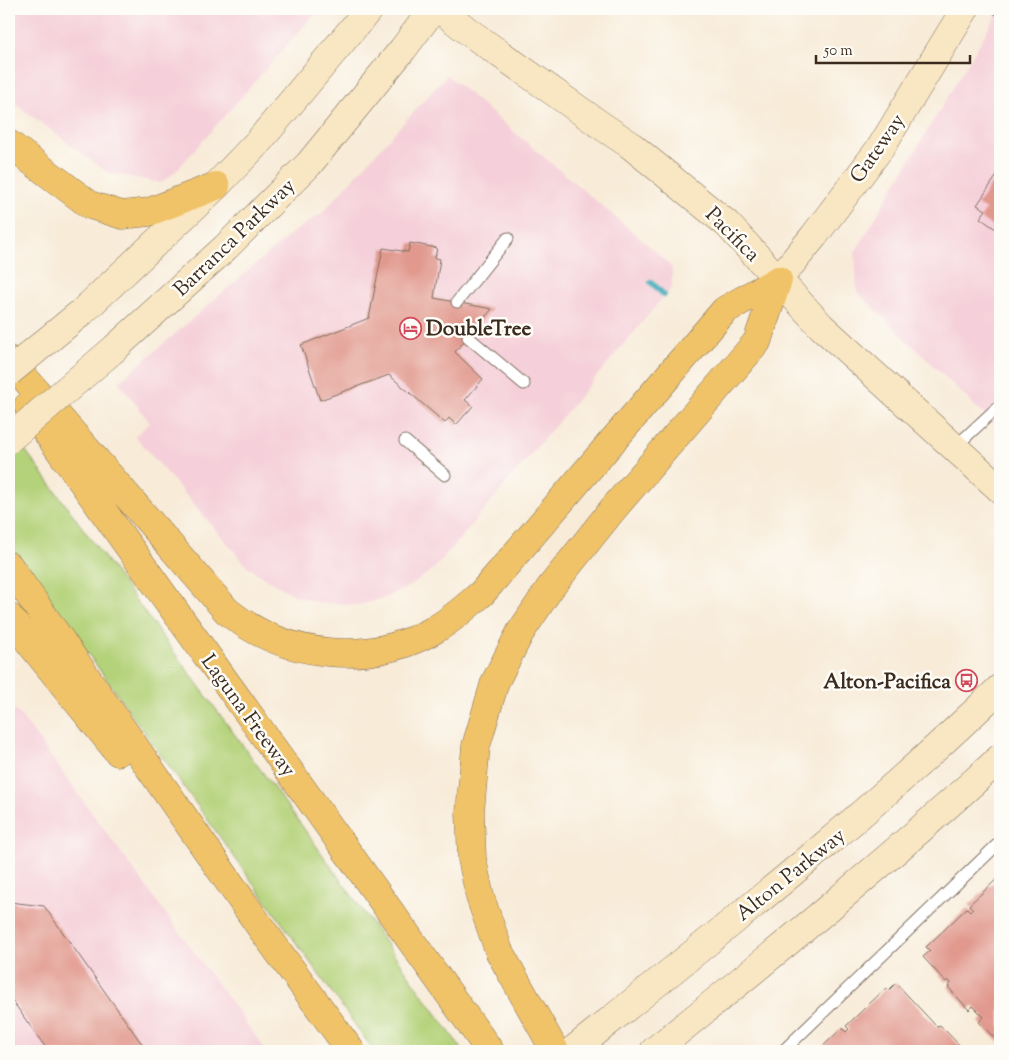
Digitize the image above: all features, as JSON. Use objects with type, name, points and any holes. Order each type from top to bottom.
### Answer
[{"type":"highway","points":[[9,144],[90,205],[122,215],[149,212],[216,186]]},
{"type":"highway","points":[[9,360],[227,611],[244,624],[268,637],[298,648],[332,653],[356,653],[386,649],[414,640],[435,630],[482,593],[725,310],[778,280]]},
{"type":"highway","points":[[556,1051],[499,951],[480,897],[472,858],[470,812],[476,746],[495,682],[525,625],[550,588],[613,509],[757,342],[778,280]]},
{"type":"highway","name":"Laguna Freeway","points":[[9,380],[490,1051]]},
{"type":"highway","points":[[9,566],[261,928],[351,1051]]},
{"type":"highway","points":[[9,617],[261,928]]},
{"type":"main road","points":[[9,372],[82,312],[216,186],[259,141],[370,9]]},
{"type":"main road","name":"Barranca Parkway","points":[[9,440],[226,248],[309,164],[403,49],[433,9]]},
{"type":"main road","name":"Pacifica","points":[[440,9],[629,144],[727,224],[822,327],[1000,489]]},
{"type":"main road","name":"Gateway","points":[[778,280],[814,236],[881,147],[965,9]]},
{"type":"main road","name":"Alton Parkway","points":[[572,1051],[789,876],[871,807],[1000,688]]},
{"type":"main road","points":[[654,1051],[824,913],[1000,758]]},
{"type":"lane","points":[[457,302],[508,238]]},
{"type":"lane","points":[[468,337],[524,384]]},
{"type":"lane","points":[[955,447],[1000,405]]},
{"type":"lane","points":[[405,441],[445,475]]},
{"type":"lane","points":[[784,1051],[1000,842]]},
{"type":"shaded area","points":[[9,9],[319,9],[176,171],[161,183],[107,172],[9,99]]},
{"type":"shaded area","points":[[1000,9],[1000,430],[857,292],[855,252]]},
{"type":"shaded area","points":[[447,75],[655,251],[672,268],[672,287],[435,568],[410,586],[385,598],[358,605],[317,602],[297,596],[267,580],[247,566],[135,436],[150,423],[119,382],[291,234],[322,213]]},
{"type":"shaded area","points":[[9,705],[21,716],[262,1045],[264,1051],[9,1051]]},
{"type":"green space","points":[[9,428],[302,826],[463,1051],[374,1051],[9,544]]},
{"type":"building","points":[[1000,171],[1000,232],[980,218],[986,210],[977,205]]},
{"type":"building","name":"DoubleTree","points":[[410,243],[437,248],[435,258],[440,259],[434,298],[492,309],[455,352],[483,379],[465,400],[473,406],[456,425],[449,418],[445,423],[389,375],[320,400],[301,345],[369,318],[383,248],[408,252]]},
{"type":"building","points":[[998,878],[1000,880],[1000,1044],[979,1022],[984,1017],[973,1006],[969,1010],[948,987],[951,983],[948,980],[946,982],[923,957],[930,951],[926,947],[967,908],[970,911],[973,909],[969,905]]},
{"type":"building","points":[[9,902],[44,906],[147,1051],[48,1051],[9,996]]},
{"type":"building","points":[[896,983],[937,1027],[940,1025],[965,1051],[818,1051],[842,1028],[846,1032],[849,1029],[846,1026],[886,988],[889,990]]},
{"type":"waterway","points":[[651,282],[664,295]]},
{"type":"place","name":"DoubleTree","points":[[410,328]]},
{"type":"place","name":"Alton-Pacifica","points":[[967,681]]}]
